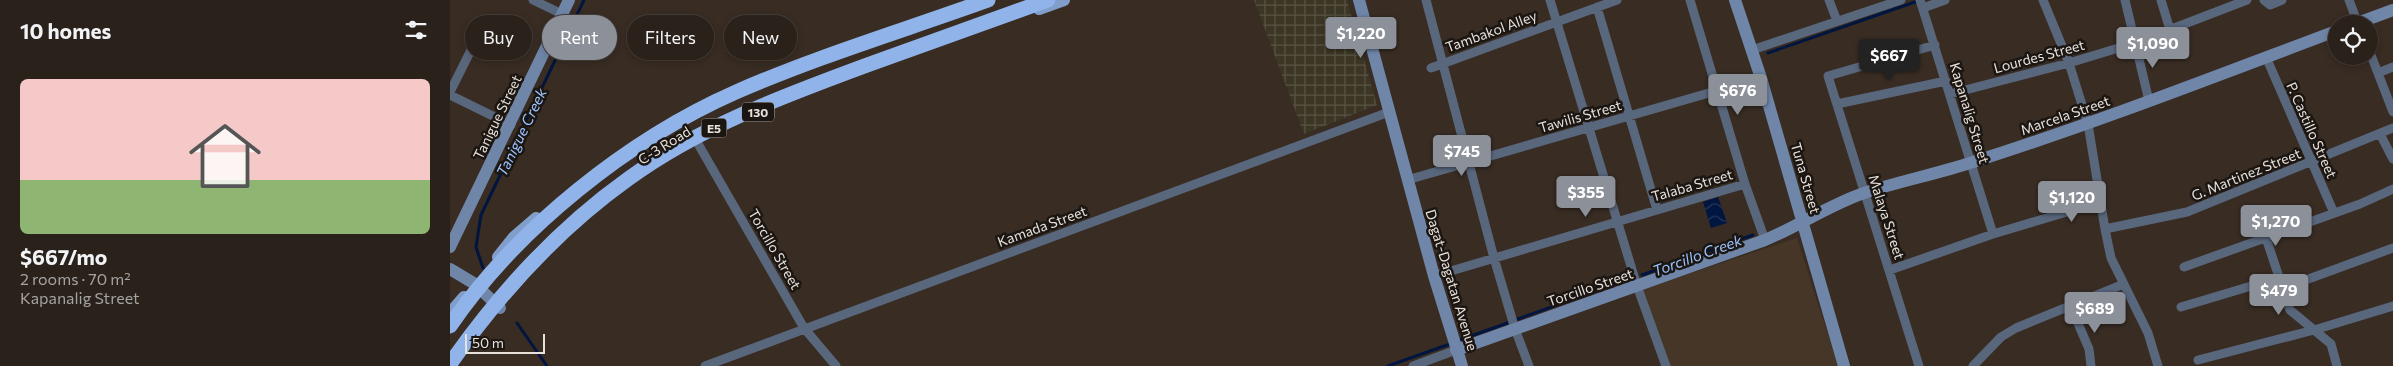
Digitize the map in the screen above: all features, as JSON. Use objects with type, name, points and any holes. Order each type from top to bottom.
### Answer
[{"type":"highway","name":"E5","points":[[450,326],[520,242],[563,203],[616,162],[684,118],[736,92],[787,72],[988,0]]},
{"type":"highway","name":"E5","points":[[451,365],[473,332],[537,259],[572,223],[628,178],[694,138],[751,110],[804,88],[1048,0]]},
{"type":"main road","name":"C-3 Road","points":[[450,313],[514,237],[554,202],[617,153],[683,111],[734,87],[970,0]]},
{"type":"main road","name":"C-3 Road","points":[[451,365],[500,308],[578,226],[631,184],[696,142],[750,115],[1064,0]]},
{"type":"main road","points":[[554,202],[578,226]]},
{"type":"street","points":[[533,0],[562,14]]},
{"type":"street","name":"Tanigue Street","points":[[450,247],[511,125],[569,0]]},
{"type":"street","name":"Dagat-Dagatan Avenue","points":[[1359,0],[1434,276],[1462,366]]},
{"type":"street","points":[[1426,0],[1494,258],[1515,329],[1529,366]]},
{"type":"street","points":[[1550,0],[1637,286],[1666,366]]},
{"type":"street","name":"Tambakol Alley","points":[[1431,68],[1617,0]]},
{"type":"street","points":[[1690,0],[1745,184],[1765,240]]},
{"type":"street","name":"Tuna Street","points":[[1735,0],[1761,78],[1844,366]]},
{"type":"street","points":[[1829,0],[1837,21]]},
{"type":"street","points":[[1752,50],[1901,0]]},
{"type":"street","points":[[1921,4],[1944,0]]},
{"type":"street","points":[[2043,0],[2069,63],[2088,124],[2104,229],[2111,258],[2148,333],[2158,366]]},
{"type":"street","points":[[2125,0],[2149,101]]},
{"type":"street","points":[[2161,0],[2170,30]]},
{"type":"street","name":"Lourdes Street","points":[[1950,94],[2069,63],[2135,43],[2247,0]]},
{"type":"street","points":[[2267,2],[2282,0]]},
{"type":"street","points":[[2349,0],[2354,15]]},
{"type":"street","name":"Kapanalig Street","points":[[1921,4],[1993,234]]},
{"type":"street","points":[[1597,7],[1657,210]]},
{"type":"street","points":[[2378,15],[2393,10]]},
{"type":"street","name":"Marcela Street","points":[[1803,223],[1830,206],[1865,193],[1971,163],[2088,124],[2328,34]]},
{"type":"street","name":"Malaya Street","points":[[1919,366],[1828,76],[1935,45]]},
{"type":"street","name":"P. Castillo Street","points":[[2266,57],[2334,214]]},
{"type":"street","points":[[466,60],[450,94],[511,125]]},
{"type":"street","points":[[2375,65],[2393,112]]},
{"type":"street","points":[[2378,73],[2393,67]]},
{"type":"street","name":"Tawilis Street","points":[[1407,180],[1761,78]]},
{"type":"street","points":[[1837,104],[1946,81]]},
{"type":"street","name":"Kamada Street","points":[[705,366],[1389,112]]},
{"type":"street","name":"G. Martinez Street","points":[[2104,229],[2187,212],[2393,128]]},
{"type":"street","points":[[2380,134],[2393,159]]},
{"type":"street","name":"Torcillo Street","points":[[696,142],[804,328],[836,366]]},
{"type":"street","name":"Talaba Street","points":[[1434,276],[1745,184]]},
{"type":"street","points":[[2184,267],[2334,214],[2393,190]]},
{"type":"street","points":[[1890,270],[1993,234],[2100,202]]},
{"type":"street","name":"Torcillo Street","points":[[1413,366],[1765,240],[1803,223]]},
{"type":"street","points":[[2266,238],[2290,310],[2331,344],[2337,366]]},
{"type":"street","points":[[2282,289],[2393,248]]},
{"type":"street","points":[[450,269],[474,284],[500,308]]},
{"type":"street","points":[[2181,307],[2278,278]]},
{"type":"street","points":[[1973,366],[2008,332],[2124,284]]},
{"type":"street","points":[[2198,360],[2314,330],[2393,306]]},
{"type":"street","points":[[2071,307],[2089,349],[2091,366]]},
{"type":"shaded area","points":[[1254,0],[1347,0],[1377,105],[1304,134]]},
{"type":"shaded area","points":[[1797,238],[1838,366],[1669,366],[1640,290]]},
{"type":"water","points":[[1718,197],[1727,223],[1711,228],[1703,202]]},
{"type":"waterway","name":"Tanigue Creek","points":[[483,268],[476,247],[481,215],[584,0]]},
{"type":"waterway","points":[[1768,53],[1915,2]]},
{"type":"waterway","name":"Torcillo Creek","points":[[1642,275],[1753,235]]},
{"type":"waterway","name":"Torcillo Creek","points":[[1515,320],[1624,281]]},
{"type":"waterway","name":"Torcillo Creek","points":[[1457,341],[1510,322]]},
{"type":"waterway","name":"Tanigue Creek","points":[[517,323],[547,366]]},
{"type":"waterway","name":"Torcillo Creek","points":[[1388,366],[1450,344]]}]
